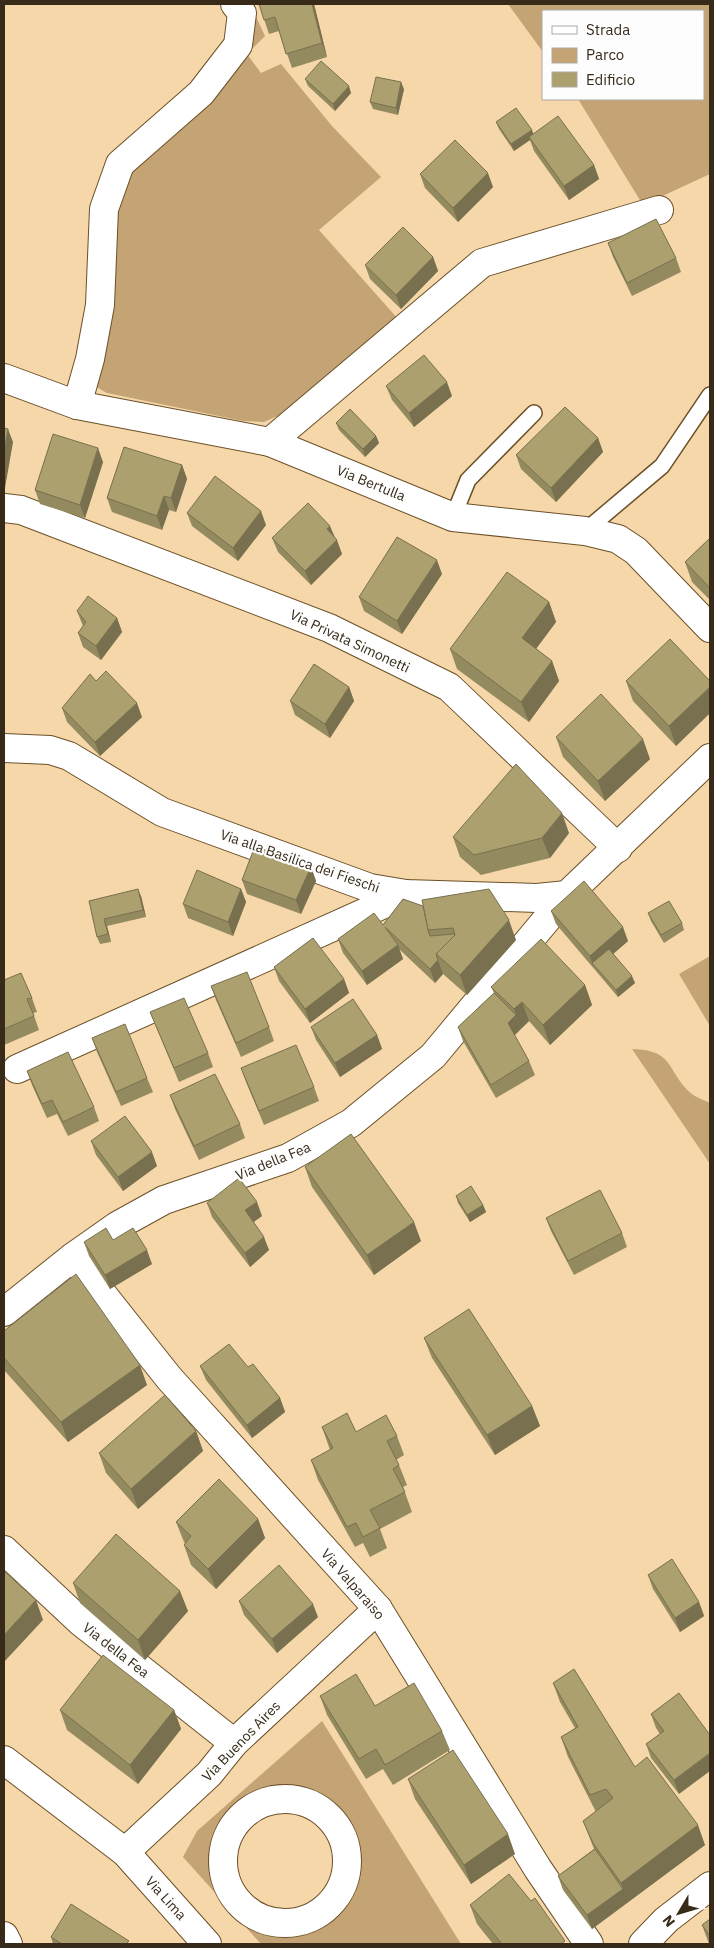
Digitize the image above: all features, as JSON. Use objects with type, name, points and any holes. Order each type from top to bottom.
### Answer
[{"type":"street","points":[[77,405],[90,360],[100,305],[104,209],[120,164],[201,93],[238,45],[242,13],[235,4]]},
{"type":"street","points":[[270,442],[482,263],[659,210]]},
{"type":"street","name":"Via Bertulla","points":[[4,378],[77,405],[270,442],[453,517],[585,531],[618,538],[636,551],[710,628]]},
{"type":"street","name":"Via Privata Simonetti","points":[[4,508],[22,510],[329,628],[449,687],[618,848]]},
{"type":"street","name":"Via alla Basilica dei Fieschi","points":[[4,748],[50,750],[70,756],[162,812],[370,888],[406,894],[538,898],[567,895]]},
{"type":"street","points":[[567,895],[710,758]]},
{"type":"street","points":[[17,1069],[406,894]]},
{"type":"street","name":"Via della Fea","points":[[4,1312],[73,1257],[117,1226],[164,1200],[288,1158],[351,1123],[433,1056],[567,895]]},
{"type":"street","name":"Via Valparaiso","points":[[73,1257],[169,1378],[378,1609],[538,1869],[589,1944]]},
{"type":"street","name":"Via della Fea","points":[[4,1550],[81,1622],[234,1743]]},
{"type":"street","name":"Via Buenos Aires","points":[[125,1852],[209,1774],[234,1743],[378,1609]]},
{"type":"street","name":"Via Lima","points":[[4,1760],[125,1852],[207,1944]]},
{"type":"street","points":[[286,1800],[300,1801],[314,1807],[327,1816],[336,1826],[343,1840],[347,1869],[343,1884],[327,1908],[300,1922],[285,1923],[256,1916],[244,1908],[234,1896],[227,1883],[224,1853],[227,1839],[244,1814],[257,1806],[286,1800]]},
{"type":"street","points":[[643,1944],[666,1920],[710,1886]]},
{"type":"street","points":[[4,1936],[8,1944]]},
{"type":"lane","points":[[585,531],[662,466],[710,395]]},
{"type":"lane","points":[[453,517],[468,480],[534,413]]},
{"type":"green space","points":[[250,4],[265,36],[247,54],[261,73],[281,64],[332,126],[381,177],[319,230],[399,320],[291,410],[264,422],[243,421],[107,393],[98,388],[93,380],[114,203],[121,175],[209,88]]},
{"type":"green space","points":[[508,4],[710,4],[710,174],[643,205],[579,100],[704,100],[704,10],[542,10],[542,51]]},
{"type":"green space","points":[[710,956],[710,1026],[679,974]]},
{"type":"green space","points":[[632,1049],[656,1053],[669,1064],[692,1094],[710,1103],[710,1164]]},
{"type":"green space","points":[[322,1721],[461,1944],[261,1944],[183,1857],[197,1831]],"holes":[[[286,1799],[314,1808],[333,1824],[344,1844],[347,1866],[342,1888],[329,1906],[310,1919],[285,1923],[260,1918],[241,1904],[229,1886],[224,1864],[227,1842],[238,1822],[258,1807]]]},
{"type":"building","points":[[259,4],[312,4],[322,43],[286,54],[275,17],[264,20]]},
{"type":"building","points":[[321,61],[349,86],[333,104],[305,79]]},
{"type":"building","points":[[376,77],[401,82],[396,108],[370,102]]},
{"type":"building","points":[[516,108],[532,130],[511,144],[496,122]]},
{"type":"building","points":[[558,116],[594,165],[564,186],[529,137]]},
{"type":"building","points":[[455,140],[488,173],[453,208],[420,174]]},
{"type":"building","points":[[656,219],[676,258],[627,283],[608,243]]},
{"type":"building","points":[[403,227],[433,257],[396,295],[365,265]]},
{"type":"building","points":[[424,355],[447,382],[409,413],[386,386]]},
{"type":"building","points":[[565,407],[598,438],[551,488],[516,455]]},
{"type":"building","points":[[350,409],[376,436],[363,449],[336,423]]},
{"type":"building","points":[[4,428],[8,429],[4,452]]},
{"type":"building","points":[[53,434],[98,448],[80,505],[35,490]]},
{"type":"building","points":[[124,447],[182,465],[171,498],[164,496],[157,516],[107,498]]},
{"type":"building","points":[[215,476],[261,511],[233,548],[187,513]]},
{"type":"building","points":[[308,503],[330,526],[327,529],[337,540],[305,571],[272,538]]},
{"type":"building","points":[[397,537],[437,560],[397,621],[359,597]]},
{"type":"building","points":[[710,538],[710,588],[685,562]]},
{"type":"building","points":[[507,572],[549,602],[522,638],[552,661],[521,702],[450,649]]},
{"type":"building","points":[[88,596],[117,618],[96,646],[78,633],[86,622],[77,611]]},
{"type":"building","points":[[670,639],[710,681],[710,687],[669,726],[626,681]]},
{"type":"building","points":[[314,664],[349,687],[325,724],[290,701]]},
{"type":"building","points":[[106,671],[137,703],[95,742],[62,708],[90,674],[96,681]]},
{"type":"building","points":[[601,694],[643,739],[598,781],[556,737]]},
{"type":"building","points":[[516,764],[562,813],[542,838],[474,855],[453,837]]},
{"type":"building","points":[[255,846],[311,867],[296,900],[242,880]]},
{"type":"building","points":[[197,870],[241,889],[228,922],[183,904]]},
{"type":"building","points":[[584,881],[623,927],[590,956],[551,911]]},
{"type":"building","points":[[138,889],[143,910],[104,919],[108,934],[97,937],[89,901]]},
{"type":"building","points":[[489,889],[509,920],[460,975],[436,954],[455,935],[453,928],[428,930],[422,900]]},
{"type":"building","points":[[403,899],[423,906],[430,936],[455,935],[436,954],[438,960],[430,969],[385,927],[398,945],[362,971],[338,939],[374,913],[383,925]]},
{"type":"building","points":[[669,901],[682,923],[661,935],[648,913]]},
{"type":"building","points":[[313,938],[344,979],[305,1009],[274,967]]},
{"type":"building","points":[[541,939],[585,985],[543,1025],[522,1002],[514,1009],[491,987]]},
{"type":"building","points":[[609,949],[632,976],[616,990],[592,963]]},
{"type":"building","points":[[247,972],[269,1027],[236,1043],[211,986]]},
{"type":"building","points":[[21,973],[32,998],[27,999],[34,1016],[4,1029],[4,980]]},
{"type":"building","points":[[494,993],[516,1015],[508,1023],[529,1061],[491,1085],[458,1027]]},
{"type":"building","points":[[184,998],[208,1053],[174,1068],[150,1012]]},
{"type":"building","points":[[353,999],[377,1035],[335,1063],[311,1027]]},
{"type":"building","points":[[125,1024],[147,1078],[116,1092],[92,1038]]},
{"type":"building","points":[[296,1045],[314,1087],[259,1111],[241,1068]]},
{"type":"building","points":[[68,1052],[94,1107],[63,1122],[52,1100],[42,1104],[27,1071]]},
{"type":"building","points":[[215,1074],[240,1124],[194,1146],[170,1095]]},
{"type":"building","points":[[125,1116],[152,1152],[118,1177],[91,1141]]},
{"type":"building","points":[[351,1134],[414,1222],[367,1255],[305,1167]]},
{"type":"building","points":[[239,1178],[257,1202],[245,1210],[264,1237],[245,1253],[207,1203]]},
{"type":"building","points":[[471,1186],[483,1205],[467,1215],[456,1196]]},
{"type":"building","points":[[600,1190],[622,1233],[568,1261],[546,1218]]},
{"type":"building","points":[[106,1228],[113,1240],[133,1228],[147,1250],[105,1275],[84,1242]]},
{"type":"building","points":[[76,1274],[140,1365],[61,1422],[4,1358],[4,1331]]},
{"type":"building","points":[[469,1309],[532,1406],[487,1435],[424,1338]]},
{"type":"building","points":[[229,1344],[248,1367],[253,1364],[280,1398],[247,1425],[200,1366]]},
{"type":"building","points":[[165,1395],[196,1431],[131,1489],[99,1453]]},
{"type":"building","points":[[347,1413],[356,1432],[386,1415],[397,1436],[387,1441],[399,1465],[393,1469],[405,1492],[370,1510],[380,1528],[363,1537],[356,1523],[347,1527],[311,1460],[333,1448],[322,1427]]},
{"type":"building","points":[[219,1479],[258,1519],[208,1569],[184,1545],[191,1536],[176,1522]]},
{"type":"building","points":[[116,1534],[180,1591],[138,1640],[73,1583]]},
{"type":"building","points":[[672,1559],[699,1602],[675,1618],[648,1575]]},
{"type":"building","points":[[279,1565],[313,1604],[272,1639],[239,1601]]},
{"type":"building","points":[[4,1571],[36,1600],[4,1635]]},
{"type":"building","points":[[103,1655],[174,1710],[130,1765],[60,1710]]},
{"type":"building","points":[[574,1669],[635,1767],[647,1757],[698,1825],[621,1883],[593,1843],[583,1821],[613,1798],[606,1789],[590,1795],[561,1737],[578,1727],[553,1683]]},
{"type":"building","points":[[356,1674],[375,1706],[414,1683],[442,1731],[385,1765],[376,1749],[359,1759],[320,1696]]},
{"type":"building","points":[[679,1693],[710,1735],[710,1753],[674,1780],[646,1744],[664,1731],[651,1714]]},
{"type":"building","points":[[453,1750],[508,1834],[464,1865],[408,1779]]},
{"type":"building","points":[[595,1849],[623,1889],[587,1915],[558,1876]]},
{"type":"building","points":[[509,1874],[531,1901],[535,1898],[565,1941],[561,1944],[502,1944],[470,1905]]},
{"type":"building","points":[[71,1904],[129,1941],[126,1944],[62,1944],[51,1937]]},
{"type":"building","points":[[710,1919],[710,1936],[702,1925]]}]
